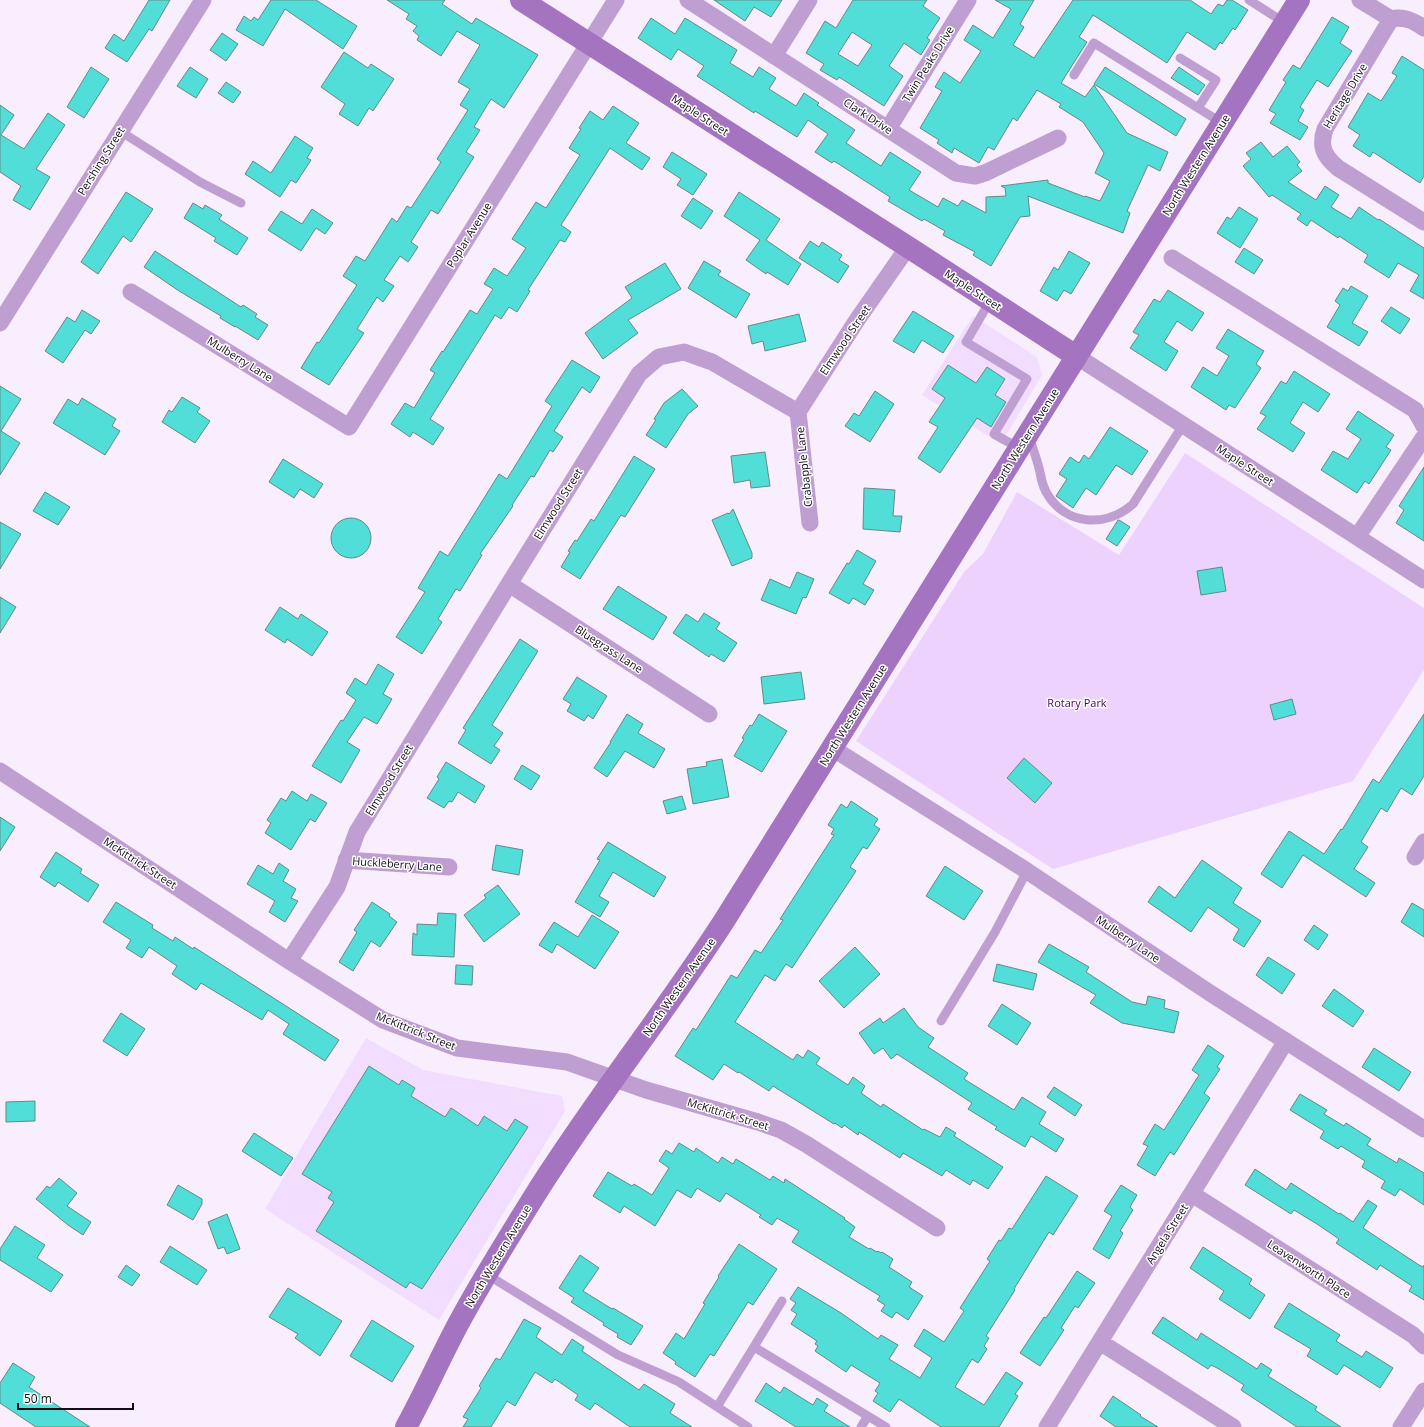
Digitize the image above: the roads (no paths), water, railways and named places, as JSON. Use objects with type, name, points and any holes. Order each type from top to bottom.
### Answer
[{"type":"main road","name":"Maple Street","points":[[521,0],[1076,356]]},
{"type":"main road","name":"North Western Avenue","points":[[406,1427],[461,1318],[486,1274],[568,1144],[696,965],[1299,0]]},
{"type":"street","name":"Pershing Street","points":[[0,323],[203,0]]},
{"type":"street","name":"Poplar Avenue","points":[[349,427],[616,0]]},
{"type":"street","name":"Clark Drive","points":[[688,0],[956,173],[975,176],[985,173],[1058,138]]},
{"type":"street","points":[[774,56],[809,0]]},
{"type":"street","name":"Twin Peaks Drive","points":[[888,129],[968,0]]},
{"type":"street","points":[[1360,0],[1391,19],[1404,18],[1424,28]]},
{"type":"street","name":"Heritage Drive","points":[[1391,19],[1325,129],[1322,143],[1323,150],[1326,157],[1338,168],[1424,222]]},
{"type":"street","name":"Elmwood Street","points":[[290,961],[337,887],[357,832],[639,374],[659,357],[684,352],[712,362],[798,412],[908,247]]},
{"type":"street","points":[[1172,258],[1415,410],[1424,426]]},
{"type":"street","name":"Mulberry Lane","points":[[130,292],[349,427]]},
{"type":"street","name":"Maple Street","points":[[1076,356],[1424,580]]},
{"type":"street","name":"Crabapple Lane","points":[[798,412],[810,523]]},
{"type":"street","points":[[1357,538],[1424,437]]},
{"type":"street","name":"Bluegrass Lane","points":[[509,584],[709,714]]},
{"type":"street","name":"Mulberry Lane","points":[[832,748],[1027,871],[1203,989],[1424,1129]]},
{"type":"street","name":"McKittrick Street","points":[[0,771],[290,961],[383,1020],[457,1048],[567,1062],[614,1079],[781,1130],[806,1144],[937,1228]]},
{"type":"street","points":[[1415,857],[1424,842]]},
{"type":"street","name":"Huckleberry Lane","points":[[346,860],[449,867]]},
{"type":"street","name":"Angela Street","points":[[1047,1427],[1286,1041]]},
{"type":"street","name":"Leavenworth Place","points":[[1192,1194],[1413,1335],[1424,1346]]},
{"type":"street","points":[[1100,1342],[1233,1427]]},
{"type":"street","points":[[1401,1427],[1424,1391]]},
{"type":"lane","points":[[1249,0],[1285,23]]},
{"type":"lane","points":[[1074,75],[1094,43],[1222,123]]},
{"type":"lane","points":[[1180,58],[1216,80],[1198,108]]},
{"type":"lane","points":[[120,131],[200,182],[241,203]]},
{"type":"lane","points":[[990,301],[966,342],[1027,379],[994,434],[1024,441],[1046,493],[1060,509],[1079,518],[1098,520],[1117,515],[1125,510],[1133,504],[1182,425]]},
{"type":"lane","points":[[941,1022],[995,932],[1027,871]]},
{"type":"lane","points":[[486,1274],[618,1355],[679,1382],[748,1427]]},
{"type":"lane","points":[[717,1407],[782,1300]]},
{"type":"lane","points":[[754,1347],[886,1427]]},
{"type":"lane","points":[[861,1427],[868,1416]]},
{"type":"park label","name":"Rotary Park","points":[[1077,703]]}]
